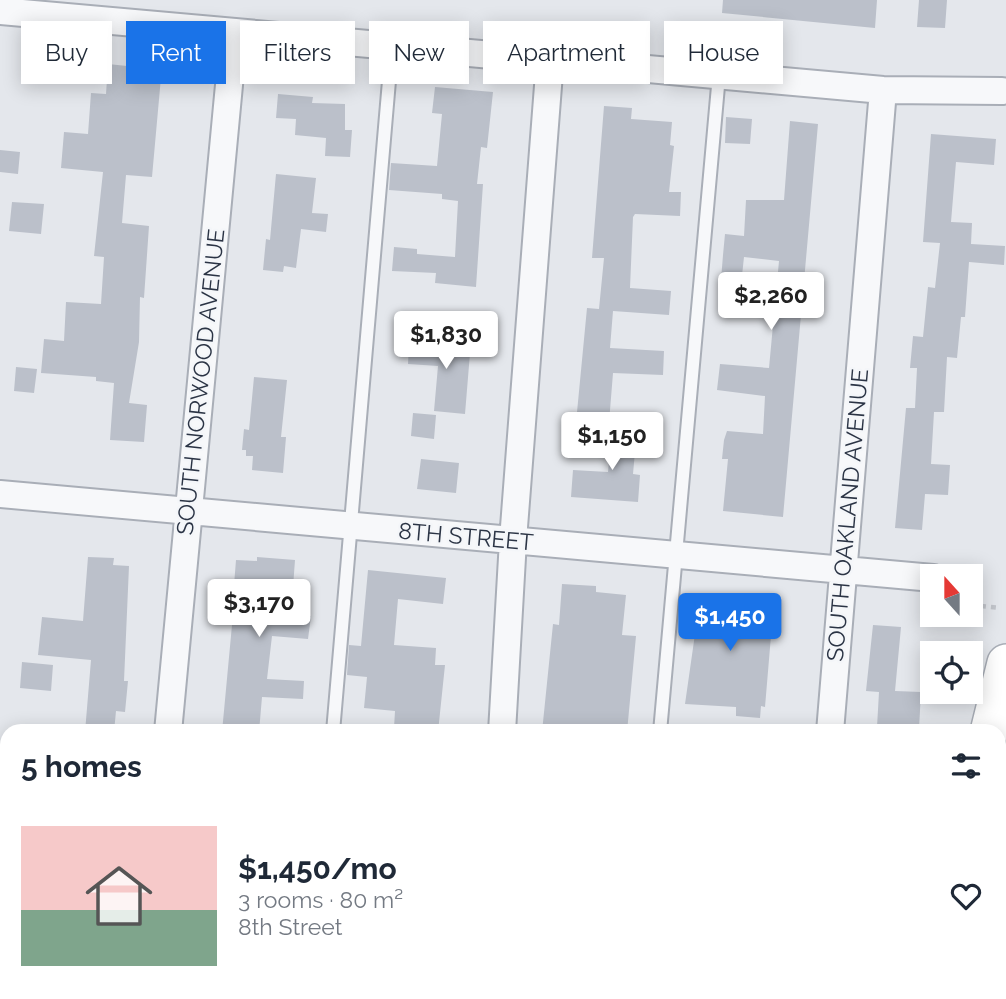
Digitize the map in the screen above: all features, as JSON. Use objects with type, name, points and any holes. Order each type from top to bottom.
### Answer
[{"type":"main road","points":[[991,724],[1006,663]]},
{"type":"street","points":[[0,11],[369,44]]},
{"type":"street","name":"SOUTH NORWOOD AVENUE","points":[[168,724],[234,32]]},
{"type":"street","points":[[783,81],[883,90],[1002,91]]},
{"type":"street","points":[[502,724],[513,540],[548,84]]},
{"type":"street","name":"SOUTH OAKLAND AVENUE","points":[[831,724],[841,569],[883,90]]},
{"type":"street","name":"8TH STREET","points":[[0,494],[920,577]]},
{"type":"lane","points":[[334,724],[389,84]]},
{"type":"lane","points":[[661,724],[718,84]]},
{"type":"path","points":[[984,606],[1000,608]]},
{"type":"building","points":[[723,0],[877,0],[875,28],[722,13]]},
{"type":"building","points":[[919,0],[947,0],[945,28],[917,27]]},
{"type":"building","points":[[112,64],[126,66],[126,84],[160,84],[152,177],[126,175],[122,223],[149,226],[144,298],[140,297],[139,342],[129,403],[147,405],[144,442],[110,440],[114,383],[96,381],[96,377],[41,373],[44,339],[64,341],[66,302],[101,304],[104,257],[94,256],[103,172],[61,168],[64,132],[88,134],[91,93],[106,94],[107,84],[112,84]]},
{"type":"building","points":[[435,87],[493,92],[487,148],[481,147],[477,184],[483,184],[476,287],[435,283],[436,273],[392,271],[394,247],[417,249],[417,254],[455,257],[458,201],[442,199],[442,194],[389,190],[391,163],[437,166],[442,114],[432,113]]},
{"type":"building","points":[[278,94],[313,97],[312,103],[345,104],[345,130],[352,130],[350,157],[325,156],[326,138],[295,135],[296,119],[276,118]]},
{"type":"building","points":[[604,106],[632,108],[631,119],[672,122],[670,145],[674,146],[669,192],[681,192],[680,216],[635,214],[633,217],[630,288],[671,291],[669,315],[613,311],[610,348],[664,351],[663,375],[613,373],[608,435],[575,433],[587,308],[599,309],[604,258],[592,258]]},
{"type":"building","points":[[726,117],[752,119],[750,144],[725,143]]},
{"type":"building","points":[[790,121],[818,124],[783,517],[723,511],[728,459],[722,459],[727,431],[763,434],[765,396],[717,390],[720,364],[769,368],[779,261],[744,257],[740,294],[720,292],[723,255],[725,234],[744,236],[746,200],[784,200]]},
{"type":"building","points":[[931,134],[996,139],[994,165],[956,162],[951,222],[972,223],[971,244],[1005,246],[1004,265],[969,262],[965,317],[961,317],[957,358],[947,357],[944,412],[934,412],[931,464],[950,465],[948,495],[925,494],[922,530],[895,528],[906,408],[915,408],[917,368],[910,368],[913,336],[923,337],[928,287],[935,288],[940,243],[923,242]]},
{"type":"building","points":[[0,150],[20,152],[18,174],[0,172]]},
{"type":"building","points":[[276,174],[316,178],[312,213],[328,214],[326,232],[301,229],[296,268],[284,266],[283,272],[263,270],[266,239],[270,240]]},
{"type":"building","points":[[12,202],[44,204],[41,234],[9,231]]},
{"type":"building","points":[[432,337],[471,341],[465,414],[434,411],[438,366],[408,364],[409,344],[431,346]]},
{"type":"building","points":[[16,367],[37,369],[34,393],[14,391]]},
{"type":"building","points":[[254,377],[287,380],[281,437],[286,437],[283,473],[252,470],[253,456],[246,456],[246,450],[242,450],[244,429],[249,430]]},
{"type":"building","points":[[413,413],[436,415],[434,439],[411,436]]},
{"type":"building","points":[[612,427],[637,429],[633,474],[640,475],[638,502],[571,497],[573,470],[608,472]]},
{"type":"building","points":[[421,459],[459,463],[456,493],[417,489]]},
{"type":"building","points":[[88,557],[114,558],[113,565],[129,566],[124,681],[128,681],[125,712],[116,711],[115,724],[86,724],[91,660],[38,655],[42,617],[83,621]]},
{"type":"building","points":[[257,557],[295,560],[291,614],[311,616],[308,639],[272,636],[267,679],[304,681],[303,699],[262,697],[260,724],[223,724],[232,625],[231,616],[223,616],[224,597],[233,598],[236,560],[257,561]]},
{"type":"building","points":[[368,570],[446,578],[443,604],[398,599],[394,645],[436,648],[435,665],[445,665],[439,724],[394,724],[395,711],[364,708],[367,677],[347,675],[349,645],[361,646]]},
{"type":"building","points":[[562,584],[596,586],[596,592],[626,595],[622,635],[636,636],[628,724],[543,724],[553,624],[559,625]]},
{"type":"building","points":[[687,598],[774,600],[765,707],[761,706],[760,718],[736,716],[736,707],[685,704],[696,627],[686,626]]},
{"type":"building","points":[[873,625],[901,627],[895,691],[920,692],[919,724],[877,724],[879,692],[866,691]]},
{"type":"building","points":[[22,662],[53,665],[51,691],[20,688]]}]
